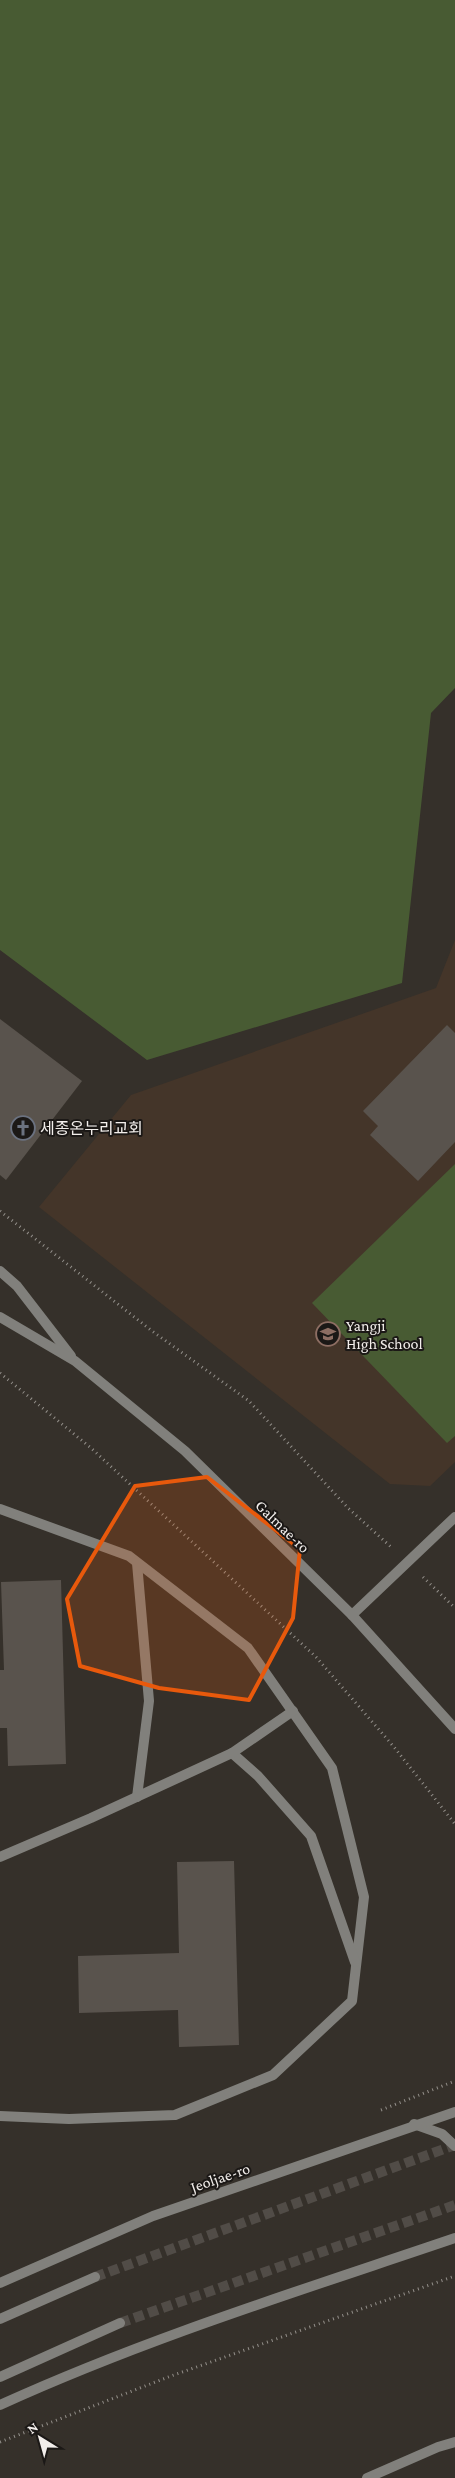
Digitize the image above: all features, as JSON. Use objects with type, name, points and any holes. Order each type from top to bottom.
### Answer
[{"type":"street","name":"Galmae-ro","points":[[0,1271],[17,1286],[75,1360]]},
{"type":"street","name":"Galmae-ro","points":[[0,1317],[75,1360],[185,1451],[352,1615],[455,1729]]},
{"type":"street","points":[[0,2116],[69,2119],[175,2115],[273,2075],[352,2001],[364,1897],[332,1768],[248,1648],[129,1556],[1,1511]]},
{"type":"street","points":[[352,1615],[455,1516]]},
{"type":"street","points":[[137,1563],[149,1702],[137,1797]]},
{"type":"street","points":[[0,1857],[232,1753],[292,1712]]},
{"type":"street","points":[[232,1753],[258,1776],[311,1836],[356,1965]]},
{"type":"street","name":"Jeoljae-ro","points":[[0,2283],[153,2216],[414,2124],[455,2112]]},
{"type":"street","points":[[414,2124],[442,2134],[455,2146]]},
{"type":"street","points":[[443,2242],[455,2230]]},
{"type":"street","points":[[0,2405],[51,2382],[236,2310],[455,2238]]},
{"type":"street","points":[[0,2319],[95,2277]]},
{"type":"street","points":[[0,2377],[120,2323]]},
{"type":"street","points":[[367,2478],[438,2447],[455,2442]]},
{"type":"path","points":[[0,1210],[152,1331],[250,1401],[348,1508],[455,1608]]},
{"type":"path","points":[[0,1372],[91,1448],[316,1658],[394,1747],[455,1824]]},
{"type":"path","points":[[0,2442],[171,2376],[455,2276]]},
{"type":"highlighted area","points":[[207,1477],[300,1549],[293,1618],[249,1700],[159,1688],[80,1666],[67,1599],[135,1486]]},
{"type":"shaded area","name":"Yangji High School","points":[[455,940],[455,1462],[430,1486],[390,1484],[39,1207],[131,1095],[436,988]]},
{"type":"green space","points":[[0,0],[455,0],[455,688],[431,713],[402,983],[147,1060],[0,950]]},
{"type":"green space","points":[[455,1164],[455,1436],[447,1443],[312,1303]]},
{"type":"building","name":"세종온누리교회","points":[[0,1019],[82,1081],[6,1180],[0,1175]]},
{"type":"building","points":[[447,1025],[455,1033],[455,1142],[418,1181],[370,1135],[378,1126],[363,1111]]},
{"type":"building","points":[[61,1580],[66,1764],[8,1766],[7,1728],[0,1728],[0,1670],[4,1670],[1,1582]]},
{"type":"building","points":[[234,1861],[239,2045],[179,2047],[178,2010],[79,2013],[78,1956],[179,1953],[177,1862]]},
{"type":"tunnel","points":[[95,2277],[455,2145]]},
{"type":"tunnel","points":[[120,2323],[455,2205]]},
{"type":"place","name":"세종온누리교회","points":[[23,1128]]},
{"type":"place","name":"Yangji High School","points":[[328,1334]]}]
